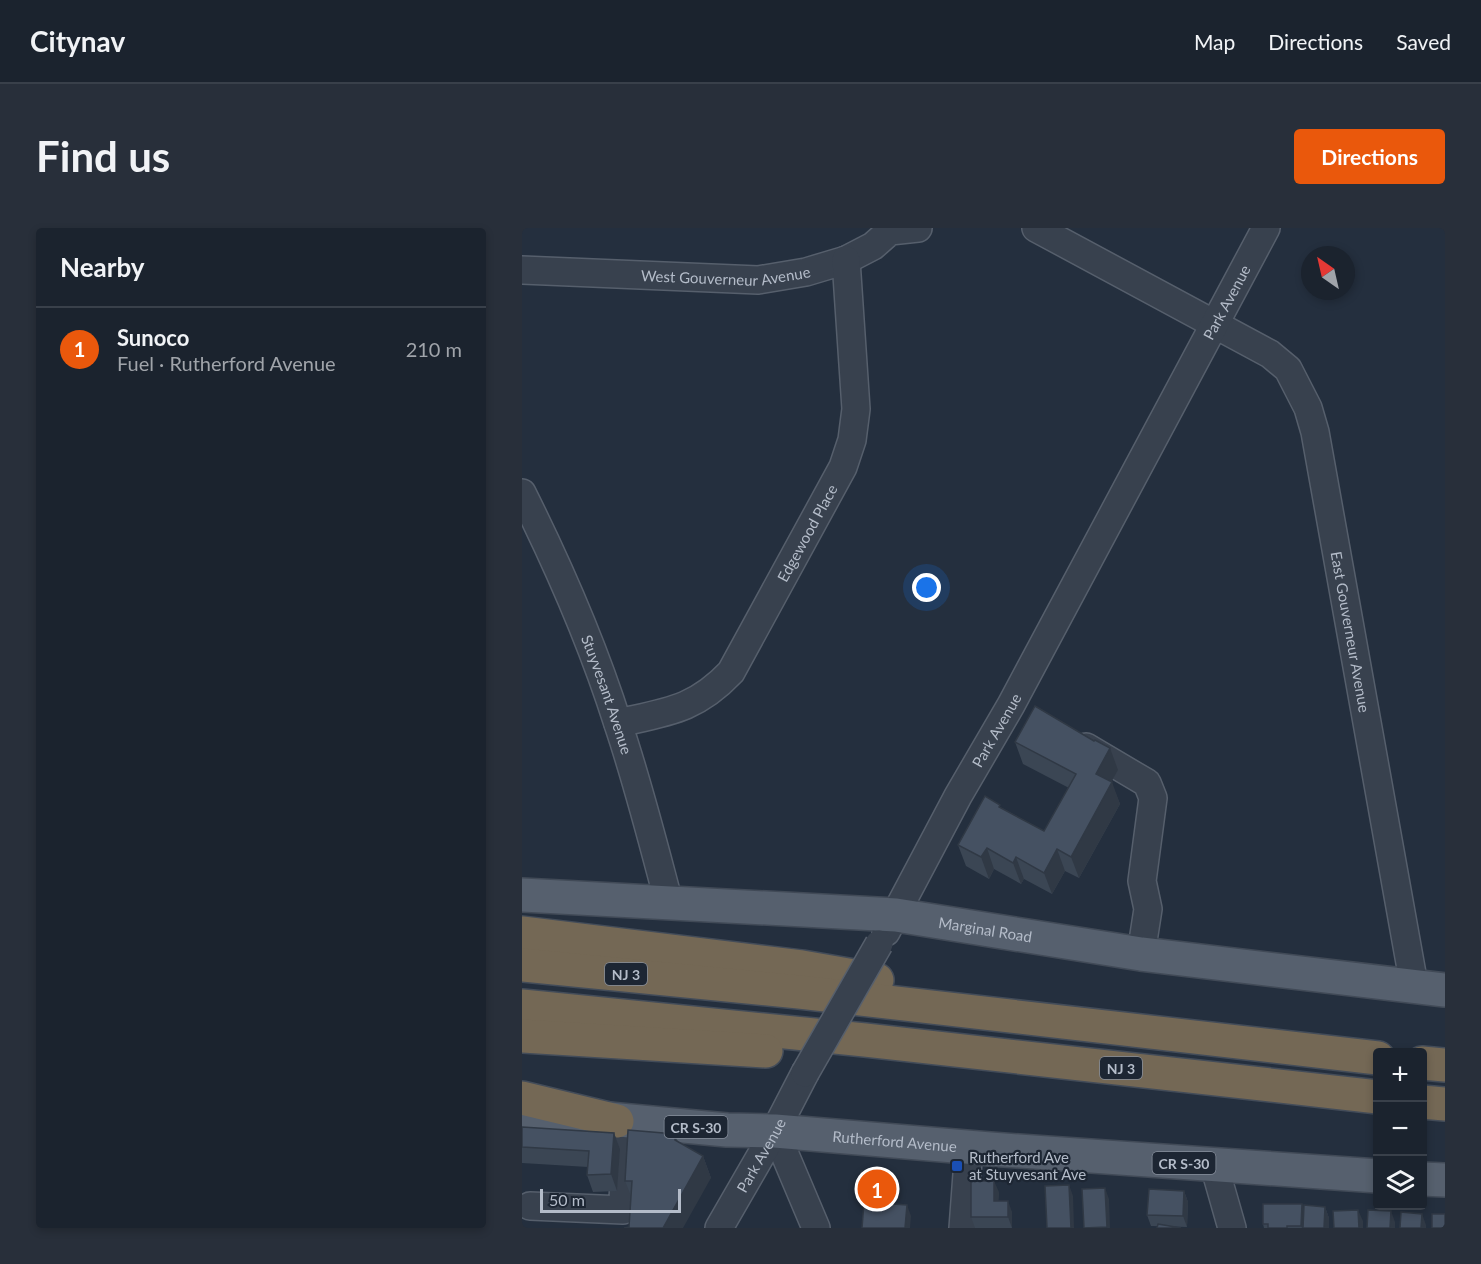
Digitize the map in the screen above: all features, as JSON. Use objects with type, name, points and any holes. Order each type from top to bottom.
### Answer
[{"type":"highway","points":[[522,933],[802,967],[1124,1027]]},
{"type":"highway","name":"NJ 3","points":[[522,965],[719,983],[1124,1027],[1373,1058]]},
{"type":"highway","name":"NJ 3","points":[[522,1006],[865,1040],[1373,1097]]},
{"type":"highway","points":[[522,1036],[796,1052],[865,1040]]},
{"type":"highway","points":[[1427,1063],[1445,1065]]},
{"type":"highway","points":[[522,1098],[621,1121]]},
{"type":"highway","points":[[1427,1102],[1445,1104]]},
{"type":"main road","name":"Marginal Road","points":[[522,895],[896,915],[1141,954],[1429,987]]},
{"type":"main road","name":"Rutherford Avenue","points":[[522,1123],[555,1114],[727,1130],[775,1131],[1373,1176]]},
{"type":"main road","points":[[1427,1179],[1445,1180]]},
{"type":"street","name":"West Gouverneur Avenue","points":[[522,270],[758,280],[806,272],[846,260],[873,246],[890,230],[918,228]]},
{"type":"street","points":[[1036,228],[1213,324]]},
{"type":"street","name":"Park Avenue","points":[[719,1228],[896,915],[958,796],[1023,712],[1213,324],[1266,228]]},
{"type":"street","name":"Edgewood Place","points":[[618,723],[675,711],[696,702],[715,689],[731,672],[843,467],[852,440],[856,409],[846,260]]},
{"type":"street","name":"East Gouverneur Avenue","points":[[1213,324],[1270,354],[1288,369],[1308,408],[1315,432],[1429,987]]},
{"type":"street","name":"Stuyvesant Avenue","points":[[522,493],[549,548],[604,682],[639,790],[669,903]]},
{"type":"street","points":[[1060,733],[1147,783],[1153,798],[1142,881],[1148,909],[1141,954]]},
{"type":"street","points":[[530,1206],[623,1210],[621,1121]]},
{"type":"street","points":[[775,1131],[816,1228]]},
{"type":"street","points":[[963,1228],[969,1147]]},
{"type":"street","points":[[1214,1165],[1232,1228]]},
{"type":"building","points":[[1035,706],[1110,748],[1096,774],[1112,782],[1071,857],[1057,849],[1044,873],[1016,857],[1013,863],[987,848],[981,857],[958,845],[985,796],[1000,805],[999,807],[1044,831],[1076,774],[1015,742]]},
{"type":"building","points":[[522,1127],[614,1133],[611,1174],[587,1175],[589,1151],[522,1147]]},
{"type":"building","points":[[628,1130],[675,1134],[675,1140],[703,1156],[663,1228],[624,1228],[629,1227],[632,1181],[625,1181]]},
{"type":"building","points":[[861,1171],[890,1173],[888,1194],[860,1192]]},
{"type":"building","points":[[971,1181],[994,1181],[994,1201],[1008,1201],[1008,1217],[971,1217]]},
{"type":"building","points":[[1069,1185],[1071,1228],[1047,1228],[1045,1186]]},
{"type":"building","points":[[1105,1188],[1107,1227],[1084,1228],[1082,1189]]},
{"type":"building","points":[[1149,1189],[1184,1191],[1183,1216],[1147,1215]]},
{"type":"building","points":[[864,1202],[907,1205],[905,1228],[862,1228]]},
{"type":"building","points":[[1263,1204],[1302,1204],[1301,1226],[1268,1228],[1268,1224],[1263,1224]]},
{"type":"building","points":[[1304,1205],[1325,1207],[1324,1228],[1303,1228]]},
{"type":"building","points":[[1358,1210],[1359,1228],[1334,1228],[1333,1211]]},
{"type":"building","points":[[1368,1210],[1391,1211],[1390,1228],[1367,1228]]},
{"type":"building","points":[[1401,1212],[1422,1214],[1421,1228],[1400,1228]]},
{"type":"building","points":[[1432,1214],[1445,1214],[1445,1228],[1432,1228]]},
{"type":"building","points":[[1158,1224],[1181,1228],[1157,1228]]},
{"type":"place","name":"Rutherford Ave at Stuyvesant Ave","points":[[957,1166]]},
{"type":"place","name":"Sunoco","points":[[877,1189]]}]
